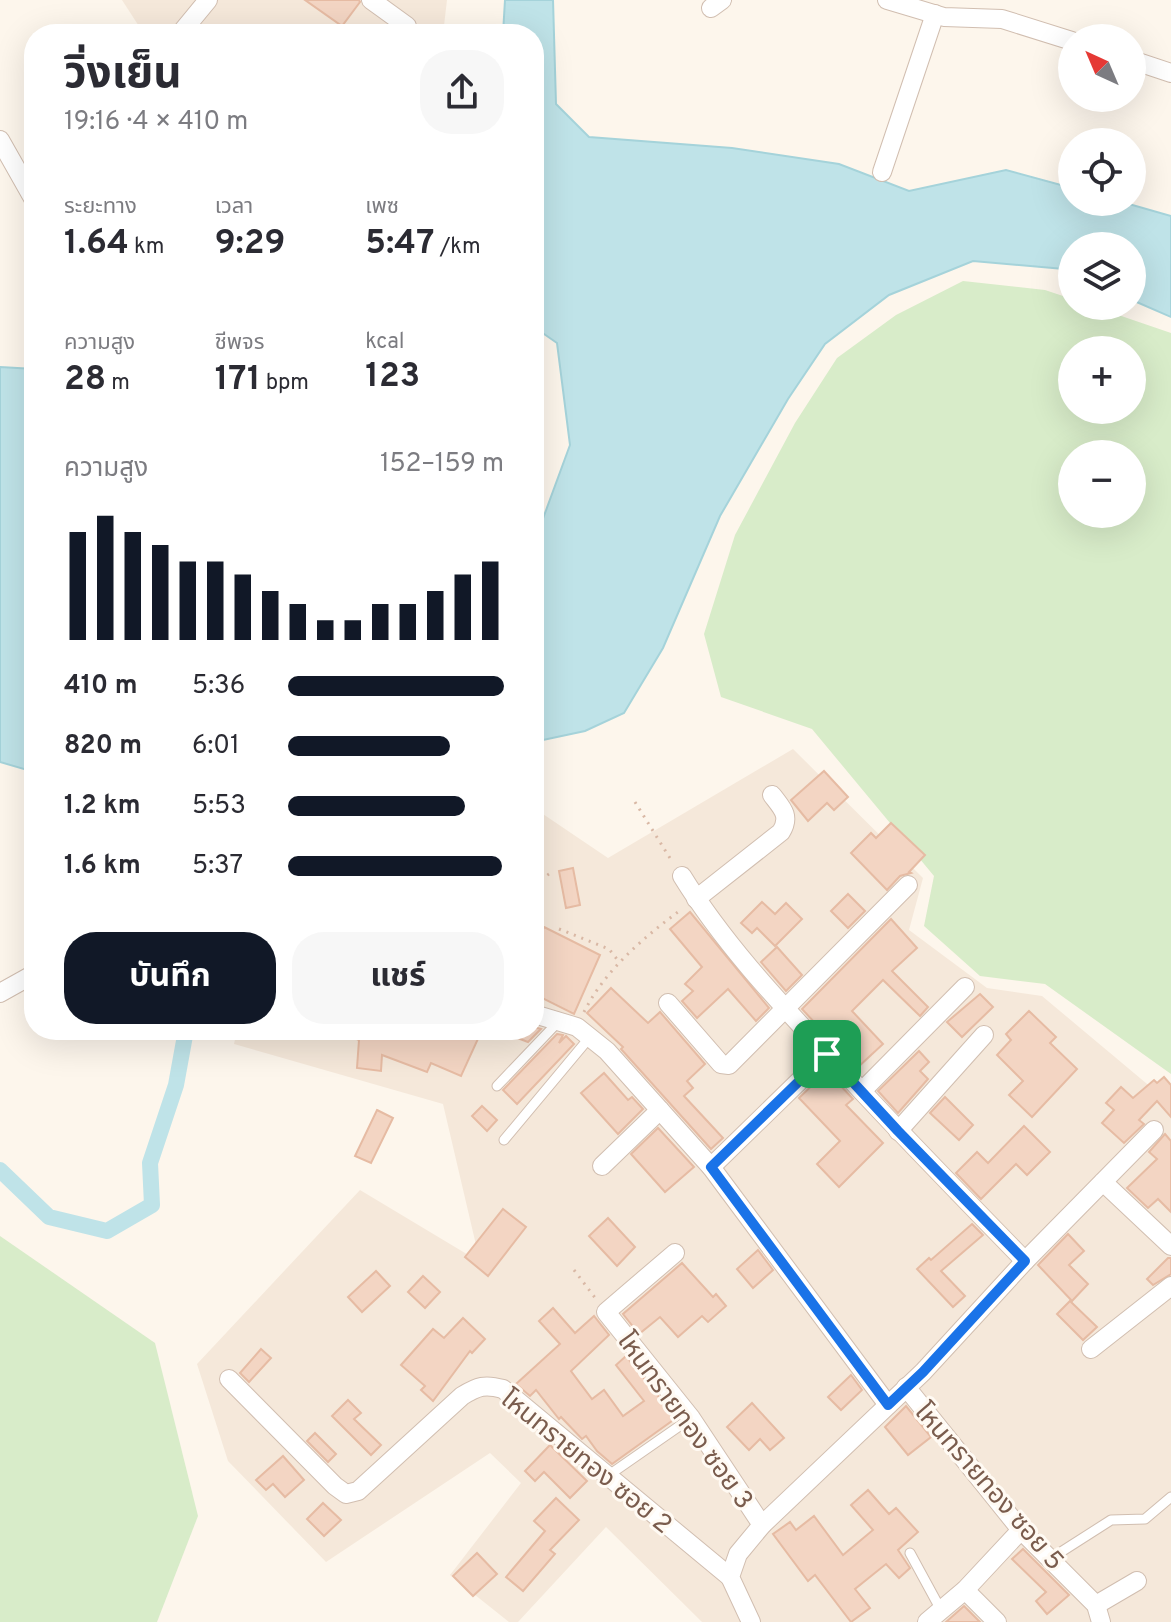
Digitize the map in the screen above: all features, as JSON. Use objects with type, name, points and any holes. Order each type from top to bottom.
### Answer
[{"type":"street","points":[[188,24],[208,0]]},
{"type":"street","points":[[371,0],[404,24]]},
{"type":"street","points":[[1002,19],[1007,0]]},
{"type":"street","points":[[889,1],[935,14],[1002,19],[1058,37]]},
{"type":"street","points":[[882,172],[935,14]]},
{"type":"street","points":[[1146,65],[1171,73]]},
{"type":"street","points":[[0,140],[5,162],[24,187]]},
{"type":"street","points":[[696,899],[781,832],[786,814],[772,795]]},
{"type":"street","points":[[682,876],[726,941],[785,1010],[1025,1261]]},
{"type":"street","points":[[668,1003],[725,1065],[733,1061],[785,1010],[908,885]]},
{"type":"street","points":[[0,993],[24,980]]},
{"type":"street","points":[[862,1091],[965,987]]},
{"type":"street","points":[[544,1017],[575,1028],[607,1051],[711,1167],[888,1405]]},
{"type":"street","points":[[898,1131],[984,1035]]},
{"type":"street","points":[[711,1167],[827,1054]]},
{"type":"street","points":[[602,1166],[660,1110]]},
{"type":"street","points":[[751,1622],[730,1577],[738,1554],[762,1525],[906,1387],[1154,1130]]},
{"type":"street","points":[[1103,1182],[1171,1246]]},
{"type":"street","name":"โหนทรายทอง ซอย 3","points":[[675,1253],[606,1312],[691,1418],[762,1525]]},
{"type":"street","points":[[1091,1349],[1171,1286]]},
{"type":"street","name":"โหนทรายทอง ซอย 2","points":[[229,1379],[346,1494],[358,1491],[462,1396],[487,1384],[503,1389],[730,1577]]},
{"type":"street","name":"โหนทรายทอง ซอย 5","points":[[906,1387],[1021,1530],[1098,1614]]},
{"type":"street","points":[[934,1618],[1021,1530]]},
{"type":"street","points":[[1098,1614],[1137,1581]]},
{"type":"street","points":[[965,1590],[997,1622]]},
{"type":"lane","points":[[497,1086],[575,1028]]},
{"type":"lane","points":[[504,1140],[575,1028]]},
{"type":"lane","points":[[609,1475],[691,1418]]},
{"type":"lane","points":[[1050,1559],[1111,1520],[1145,1519],[1171,1497]]},
{"type":"lane","points":[[910,1553],[934,1618]]},
{"type":"path","points":[[635,802],[682,876]]},
{"type":"path","points":[[544,877],[552,872]]},
{"type":"path","points":[[575,1028],[591,997],[620,963],[643,940],[696,899]]},
{"type":"path","points":[[559,929],[609,949],[620,963]]},
{"type":"path","points":[[574,1270],[606,1312]]},
{"type":"shaded area","points":[[122,0],[447,0],[444,24],[138,24]]},
{"type":"shaded area","points":[[793,749],[923,878],[909,930],[987,988],[1042,996],[1171,1104],[1171,1622],[702,1622],[606,1527],[518,1622],[509,1622],[450,1575],[521,1483],[490,1453],[326,1562],[228,1461],[197,1364],[360,1190],[480,1262],[443,1104],[234,1044],[235,1040],[544,1040],[544,815],[608,858]]},
{"type":"green space","points":[[963,281],[1045,290],[1058,294],[1058,320],[1133,320],[1171,333],[1171,1074],[1045,984],[980,976],[924,926],[934,876],[812,729],[721,697],[704,634],[735,535],[795,423],[837,358],[896,315]]},
{"type":"green space","points":[[0,1236],[155,1343],[198,1516],[157,1622],[0,1622]]},
{"type":"water","points":[[505,0],[553,0],[556,104],[589,137],[732,148],[839,164],[909,191],[1006,170],[1058,184],[1058,216],[1146,216],[1146,209],[1171,216],[1171,317],[1146,306],[1146,232],[1058,232],[1058,268],[973,261],[889,295],[825,344],[788,399],[720,516],[663,648],[624,713],[585,731],[544,740],[544,516],[570,445],[557,343],[544,334],[544,24],[504,24]]},
{"type":"water","points":[[0,367],[24,368],[24,769],[0,762]]},
{"type":"building","points":[[305,0],[359,0],[344,24]]},
{"type":"building","points":[[824,771],[848,797],[834,810],[827,803],[808,821],[791,800]]},
{"type":"building","points":[[891,823],[925,855],[911,873],[900,876],[887,890],[851,853],[871,833],[876,838]]},
{"type":"building","points":[[573,868],[580,905],[566,908],[559,871]]},
{"type":"building","points":[[848,894],[865,911],[848,928],[831,911]]},
{"type":"building","points":[[762,902],[775,914],[786,903],[802,919],[775,946],[757,928],[752,933],[741,923]]},
{"type":"building","points":[[690,912],[769,1008],[756,1021],[728,989],[697,1018],[682,1001],[693,991],[685,984],[702,967],[670,929]]},
{"type":"building","points":[[891,919],[917,948],[892,971],[928,1007],[920,1016],[883,980],[852,1011],[883,1044],[857,1068],[802,1009]]},
{"type":"building","points":[[544,927],[600,955],[574,1014],[544,999]]},
{"type":"building","points":[[777,947],[802,975],[786,991],[761,962]]},
{"type":"building","points":[[611,988],[648,1023],[660,1012],[705,1064],[687,1081],[693,1088],[684,1096],[723,1138],[711,1149],[621,1049],[623,1047],[587,1013]]},
{"type":"building","points":[[980,994],[993,1007],[962,1037],[947,1022]]},
{"type":"building","points":[[1029,1011],[1056,1037],[1050,1043],[1077,1069],[1032,1117],[1009,1095],[1023,1081],[997,1055],[1011,1040],[1006,1034]]},
{"type":"building","points":[[557,1034],[563,1035],[559,1043],[566,1036],[574,1044],[517,1104],[503,1090]]},
{"type":"building","points":[[359,1040],[477,1040],[461,1076],[431,1063],[427,1072],[382,1055],[381,1071],[357,1068]]},
{"type":"building","points":[[919,1051],[929,1062],[920,1071],[928,1079],[898,1113],[878,1091]]},
{"type":"building","points":[[827,1071],[853,1099],[846,1105],[883,1143],[839,1187],[817,1164],[840,1141],[799,1098]]},
{"type":"building","points":[[604,1073],[628,1100],[632,1097],[643,1109],[618,1134],[581,1093]]},
{"type":"building","points":[[1164,1077],[1171,1085],[1171,1117],[1157,1101],[1139,1120],[1144,1124],[1124,1143],[1102,1123],[1114,1110],[1106,1103],[1121,1087],[1133,1098],[1154,1080],[1157,1083]]},
{"type":"building","points":[[945,1097],[973,1125],[959,1140],[930,1113]]},
{"type":"building","points":[[482,1106],[497,1120],[487,1131],[472,1116]]},
{"type":"building","points":[[377,1110],[393,1118],[371,1163],[355,1156]]},
{"type":"building","points":[[1024,1126],[1050,1152],[1027,1175],[1016,1164],[981,1199],[956,1173],[977,1152],[988,1163]]},
{"type":"building","points":[[658,1128],[694,1167],[665,1192],[631,1154]]},
{"type":"building","points":[[1165,1134],[1171,1141],[1171,1212],[1158,1199],[1148,1208],[1127,1188],[1157,1159],[1149,1152]]},
{"type":"building","points":[[503,1209],[526,1227],[488,1276],[465,1257]]},
{"type":"building","points":[[608,1218],[635,1247],[617,1266],[589,1236]]},
{"type":"building","points":[[972,1224],[983,1235],[941,1271],[965,1296],[953,1307],[917,1269]]},
{"type":"building","points":[[1068,1234],[1084,1251],[1069,1265],[1088,1284],[1072,1301],[1038,1265]]},
{"type":"building","points":[[758,1250],[773,1270],[753,1288],[737,1269]]},
{"type":"building","points":[[1171,1258],[1171,1274],[1153,1285],[1147,1279]]},
{"type":"building","points":[[682,1263],[713,1297],[716,1294],[726,1306],[708,1322],[702,1316],[678,1337],[660,1317],[639,1334],[623,1314]]},
{"type":"building","points":[[376,1271],[390,1286],[362,1312],[348,1297]]},
{"type":"building","points":[[423,1276],[440,1292],[425,1308],[408,1292]]},
{"type":"building","points":[[1070,1301],[1097,1327],[1083,1340],[1057,1314]]},
{"type":"building","points":[[553,1308],[575,1333],[594,1316],[609,1335],[571,1371],[592,1399],[604,1390],[623,1416],[644,1401],[616,1365],[626,1356],[676,1418],[612,1464],[586,1436],[582,1439],[561,1417],[559,1419],[536,1390],[530,1396],[516,1384],[560,1344],[539,1321]]},
{"type":"building","points":[[463,1318],[485,1339],[472,1353],[470,1351],[433,1401],[421,1390],[425,1386],[401,1365],[433,1329],[444,1338]]},
{"type":"building","points":[[261,1349],[271,1358],[249,1382],[240,1373]]},
{"type":"building","points":[[851,1375],[862,1390],[841,1410],[828,1397]]},
{"type":"building","points":[[348,1400],[361,1413],[354,1419],[381,1445],[371,1455],[332,1416]]},
{"type":"building","points":[[752,1403],[784,1438],[770,1450],[760,1439],[749,1450],[727,1427]]},
{"type":"building","points":[[906,1406],[931,1437],[908,1455],[885,1427]]},
{"type":"building","points":[[315,1433],[336,1454],[328,1462],[307,1441]]},
{"type":"building","points":[[550,1445],[587,1481],[570,1498],[544,1472],[535,1481],[525,1471]]},
{"type":"building","points":[[283,1456],[304,1480],[285,1497],[273,1484],[266,1490],[256,1480]]},
{"type":"building","points":[[868,1490],[889,1514],[896,1508],[918,1532],[898,1550],[910,1568],[899,1578],[886,1564],[855,1589],[870,1608],[851,1622],[815,1575],[808,1581],[773,1534],[790,1522],[796,1530],[814,1516],[843,1555],[873,1530],[851,1505]]},
{"type":"building","points":[[556,1498],[579,1520],[550,1550],[555,1554],[523,1591],[506,1577],[545,1531],[534,1521]]},
{"type":"building","points":[[323,1503],[341,1520],[324,1536],[307,1519]]},
{"type":"building","points":[[1023,1549],[1069,1595],[1047,1614],[1036,1601],[1046,1592],[1012,1559]]},
{"type":"building","points":[[477,1553],[497,1574],[473,1596],[453,1576]]},
{"type":"building","points":[[964,1606],[980,1622],[946,1622]]},
{"type":"waterway","points":[[0,1170],[49,1217],[107,1231],[152,1205],[150,1163],[176,1085],[184,1040]]},
{"type":"route","points":[[827,1054],[1025,1261],[923,1372],[888,1405],[711,1167],[827,1054]]}]
